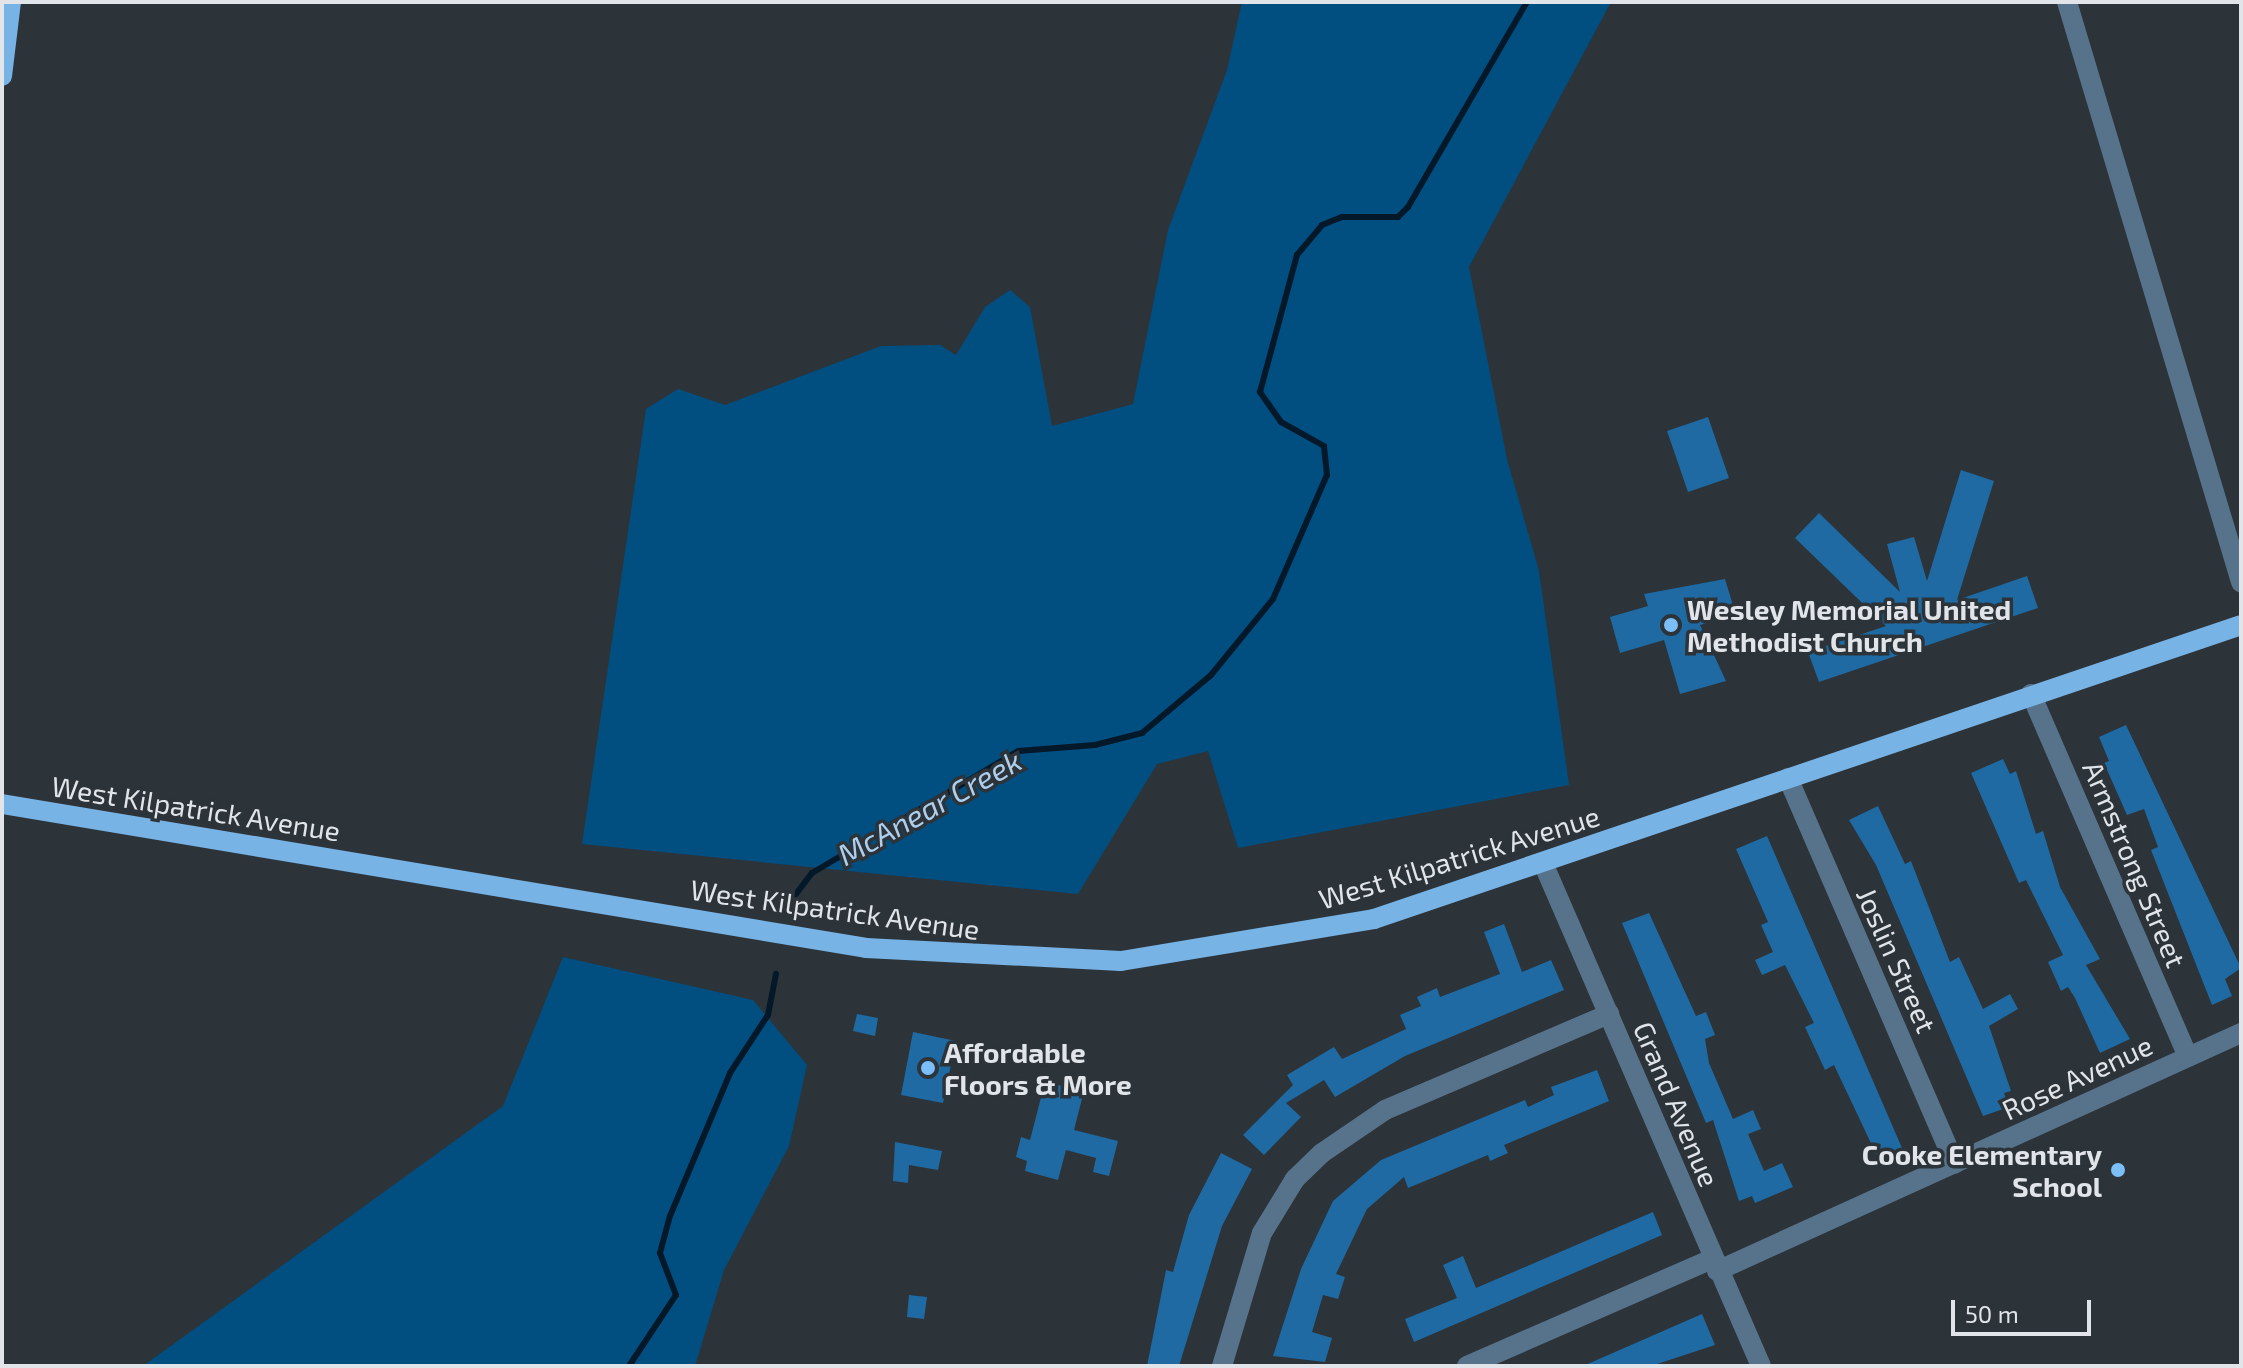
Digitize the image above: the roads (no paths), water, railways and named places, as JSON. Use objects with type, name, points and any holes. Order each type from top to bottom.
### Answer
[{"type":"main road","points":[[2,76],[11,2]]},
{"type":"main road","name":"West Kilpatrick Avenue","points":[[2,804],[866,948],[1014,959],[1121,961],[1277,940],[1374,919],[2241,625]]},
{"type":"street","points":[[2067,2],[2241,582]]},
{"type":"street","name":"Armstrong Street","points":[[2031,694],[2188,1057]]},
{"type":"street","name":"Joslin Street","points":[[1788,778],[1955,1163]]},
{"type":"street","name":"Grand Avenue","points":[[1543,863],[1761,1366]]},
{"type":"street","points":[[1222,1366],[1262,1233],[1295,1179],[1322,1153],[1385,1110],[1609,1014]]},
{"type":"street","name":"Rose Avenue","points":[[1467,1366],[1955,1163],[2241,1033]]},
{"type":"waterway","name":"McAnear Creek","points":[[790,902],[812,873],[1018,751],[1095,745],[1142,733],[1211,675],[1273,599],[1327,475],[1324,446],[1281,422],[1260,392],[1297,255],[1322,225],[1342,217],[1398,217],[1408,207],[1527,2]]},
{"type":"waterway","name":"McAnear Creek","points":[[629,1366],[676,1295],[660,1253],[670,1216],[730,1073],[768,1015],[776,974]]},
{"type":"place","name":"Wesley Memorial United Methodist Church","points":[[1671,625]]},
{"type":"place","name":"Affordable Floors & More","points":[[928,1068]]},
{"type":"place","name":"Cooke Elementary School","points":[[2118,1170]]}]
